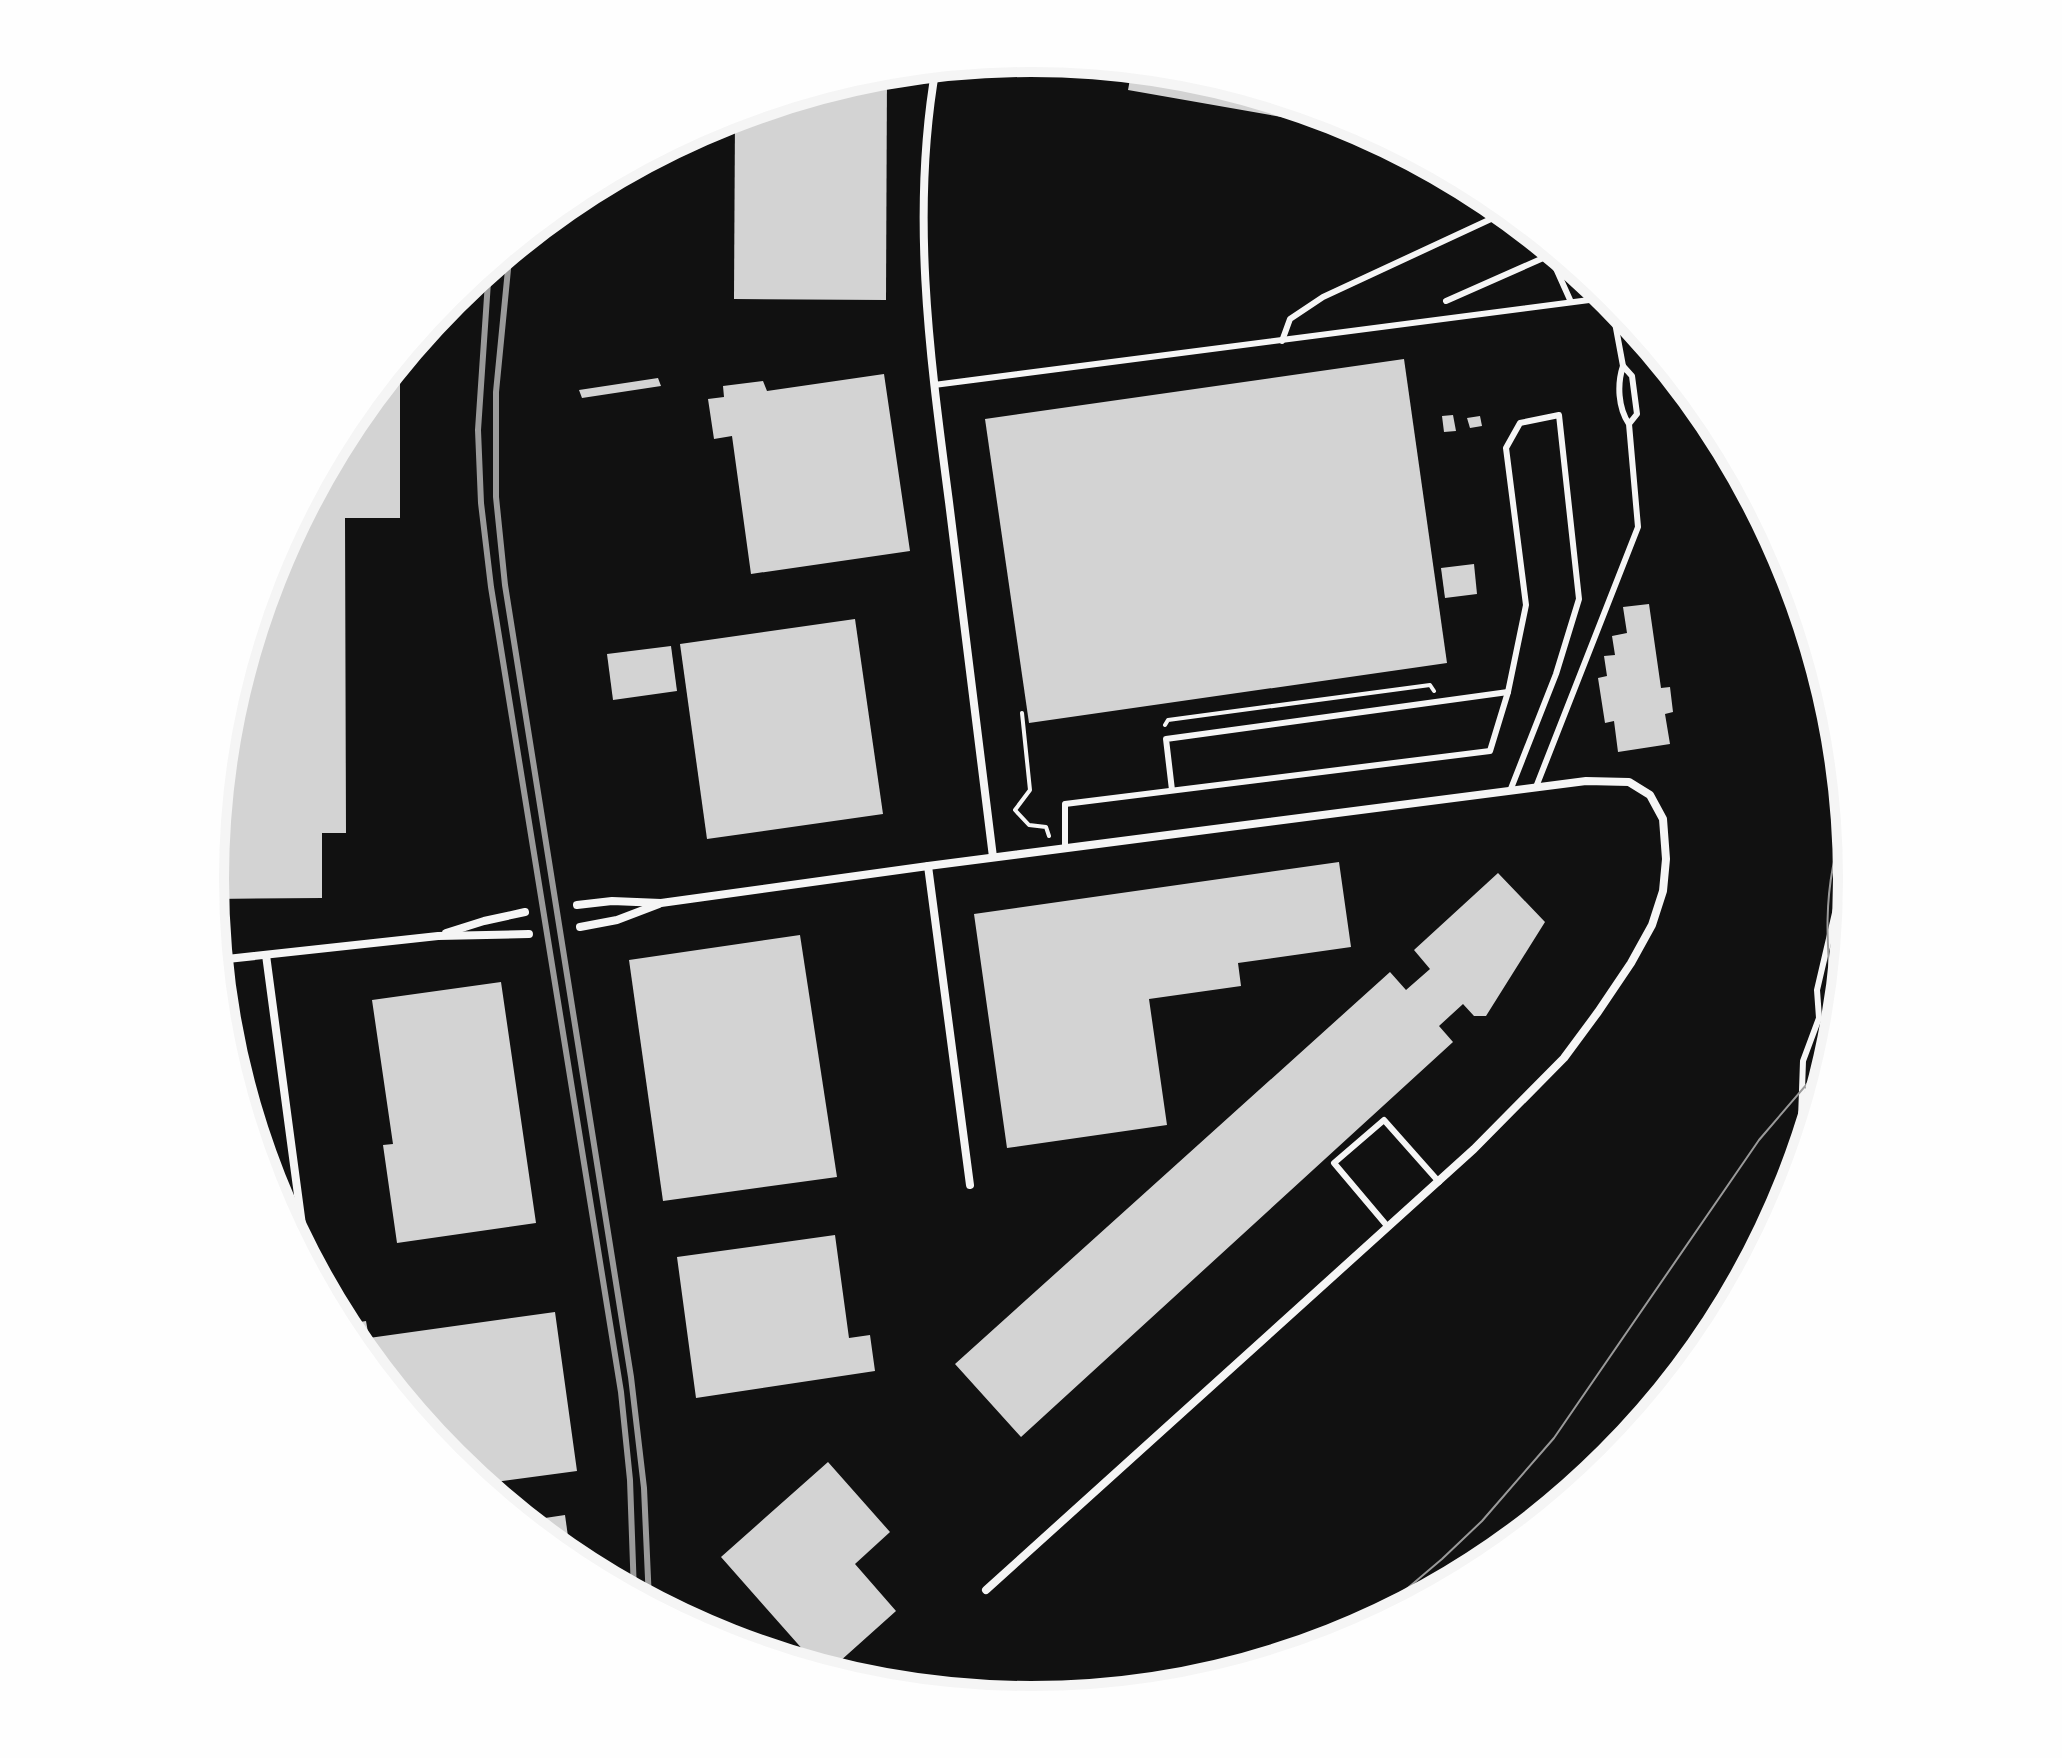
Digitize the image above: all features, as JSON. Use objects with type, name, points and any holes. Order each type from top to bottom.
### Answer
[{"type":"street","points":[[935,78],[925,150],[925,285],[934,385],[993,857]]},
{"type":"street","points":[[577,905],[612,901],[661,903],[1586,781],[1629,782],[1650,795],[1663,819],[1666,859],[1663,891],[1652,925],[1631,963],[1564,1058],[1439,1182],[986,1590]]},
{"type":"street","points":[[928,866],[970,1185]]},
{"type":"street","points":[[580,927],[617,920],[661,903]]},
{"type":"street","points":[[438,936],[525,912]]},
{"type":"street","points":[[229,959],[438,936],[529,934]]},
{"type":"street","points":[[266,955],[302,1225]]},
{"type":"lane","points":[[1282,341],[1290,319],[1323,297],[1493,218]]},
{"type":"lane","points":[[1446,301],[1545,257]]},
{"type":"lane","points":[[1555,265],[1571,302]]},
{"type":"lane","points":[[934,385],[1593,299]]},
{"type":"lane","points":[[1536,787],[1638,527],[1629,424],[1623,415],[1619,379],[1623,366],[1615,322]]},
{"type":"lane","points":[[1623,366],[1632,376],[1637,414],[1629,424]]},
{"type":"lane","points":[[1065,848],[1065,804],[1490,751],[1508,692],[1526,605],[1506,448],[1520,423],[1559,415],[1579,599],[1556,674],[1510,791]]},
{"type":"lane","points":[[1172,790],[1166,739],[1508,692]]},
{"type":"lane","points":[[1801,1119],[1803,1061],[1819,1018],[1817,990],[1837,904]]},
{"type":"lane","points":[[1388,1227],[1334,1163],[1384,1120],[1439,1182]]},
{"type":"path","points":[[1166,739],[1165,724],[1168,720],[1430,685],[1434,686],[1437,702]]},
{"type":"path","points":[[1022,713],[1030,790],[1015,810],[1025,823],[1046,827],[1051,850]]},
{"type":"building","points":[[1130,78],[1188,88],[1240,99],[1309,122],[1128,90]]},
{"type":"building","points":[[887,86],[886,300],[734,299],[735,128],[822,99]]},
{"type":"building","points":[[1404,359],[1447,663],[1029,723],[985,419]]},
{"type":"building","points":[[884,374],[910,551],[751,574],[732,436],[714,439],[708,399],[724,397],[723,386],[763,381],[767,391]]},
{"type":"building","points":[[400,377],[400,518],[345,518],[346,833],[322,833],[322,898],[225,899],[231,774],[251,670],[285,570],[332,475]]},
{"type":"building","points":[[658,378],[661,386],[582,398],[579,390]]},
{"type":"building","points":[[1453,415],[1456,431],[1444,432],[1442,416]]},
{"type":"building","points":[[1480,416],[1482,426],[1470,428],[1467,418]]},
{"type":"building","points":[[1474,564],[1477,594],[1445,598],[1441,568]]},
{"type":"building","points":[[1649,604],[1661,688],[1670,687],[1673,712],[1665,714],[1670,744],[1618,752],[1614,721],[1605,723],[1598,678],[1607,676],[1604,656],[1615,655],[1612,636],[1627,633],[1623,607]]},
{"type":"building","points":[[855,619],[883,814],[707,839],[680,644]]},
{"type":"building","points":[[671,646],[677,691],[613,700],[607,654]]},
{"type":"building","points":[[1339,862],[1351,947],[1238,963],[1241,986],[1149,999],[1167,1125],[1007,1148],[974,914]]},
{"type":"building","points":[[1498,873],[1545,922],[1486,1016],[1474,1016],[1463,1004],[1439,1026],[1453,1042],[1021,1437],[955,1364],[1390,972],[1406,990],[1430,969],[1414,950]]},
{"type":"building","points":[[800,935],[837,1177],[663,1201],[629,960]]},
{"type":"building","points":[[501,982],[536,1223],[397,1243],[383,1145],[393,1144],[372,1000]]},
{"type":"building","points":[[835,1235],[849,1338],[870,1335],[875,1371],[696,1398],[677,1257]]},
{"type":"building","points":[[555,1312],[577,1471],[495,1482],[424,1411],[357,1323],[366,1321],[369,1338]]},
{"type":"building","points":[[828,1462],[890,1532],[855,1564],[896,1611],[839,1662],[822,1659],[807,1654],[721,1557]]},
{"type":"building","points":[[565,1515],[568,1539],[540,1519]]},
{"type":"tram line","points":[[1831,986],[1828,903],[1837,850]]},
{"type":"tram line","points":[[1394,1600],[1482,1521],[1554,1438],[1759,1140],[1813,1076]]},
{"type":"railway","points":[[508,264],[496,392],[496,497],[505,585],[631,1377],[644,1488],[648,1589]]},
{"type":"railway","points":[[488,282],[478,430],[481,503],[491,587],[621,1392],[630,1480],[634,1582]]}]
